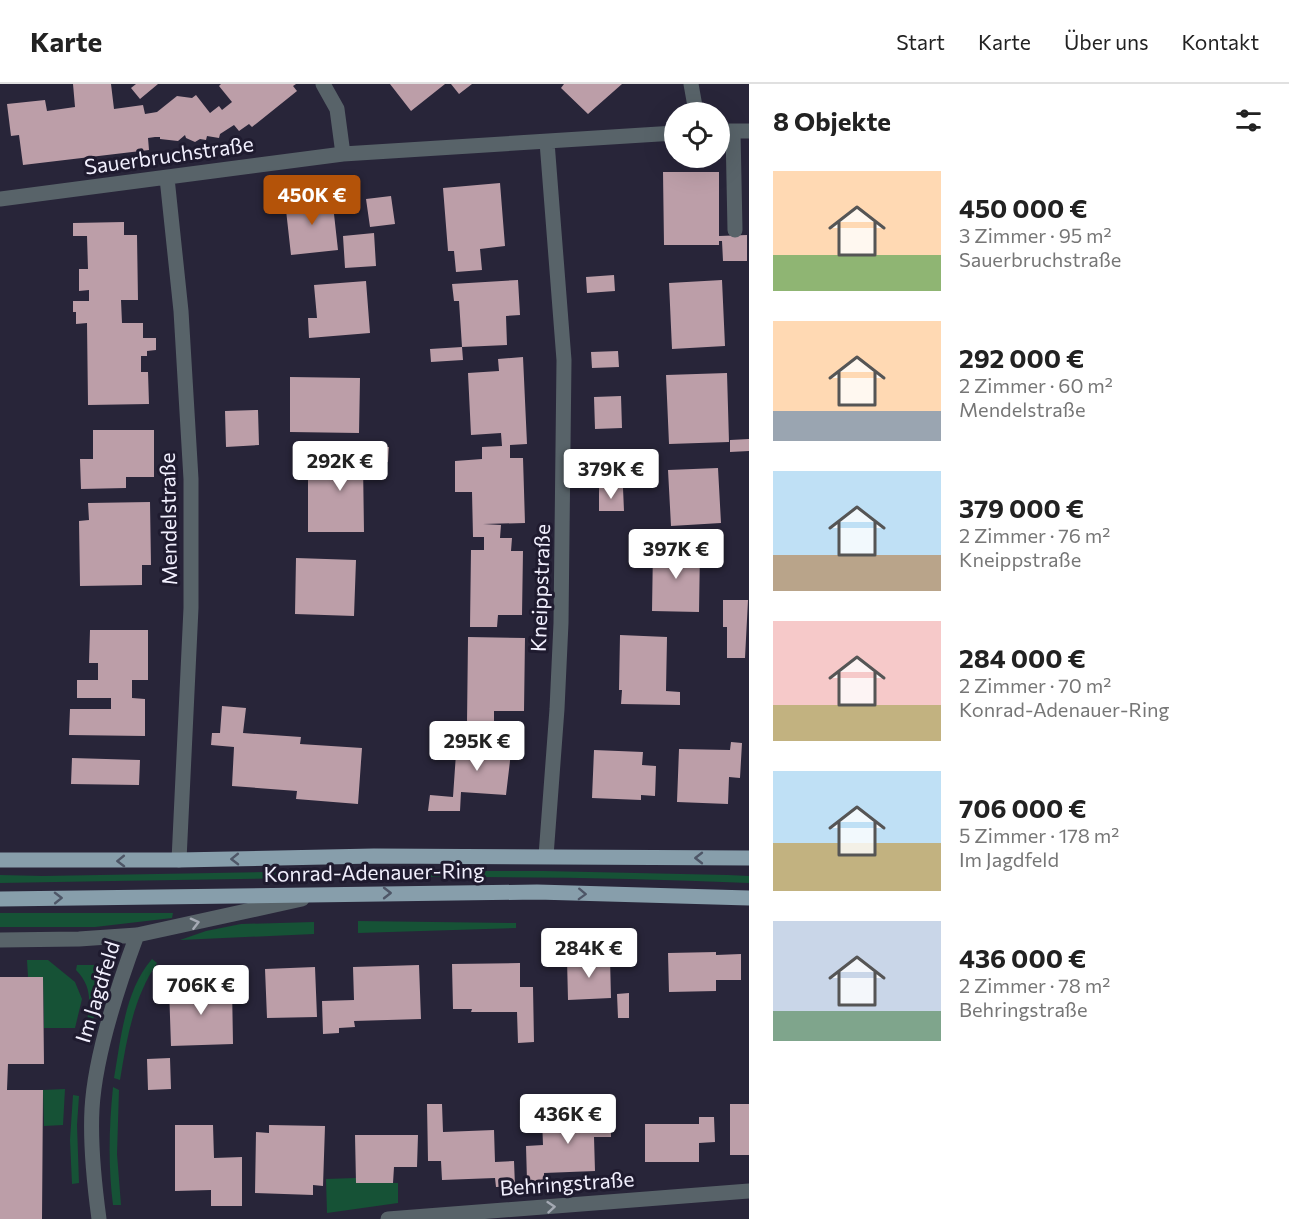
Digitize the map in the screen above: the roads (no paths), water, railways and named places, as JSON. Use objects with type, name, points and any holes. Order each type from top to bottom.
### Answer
[{"type":"main road","name":"Konrad-Adenauer-Ring","points":[[0,860],[179,860],[385,856],[749,858]]},
{"type":"main road","name":"Konrad-Adenauer-Ring","points":[[0,899],[537,892],[749,898]]},
{"type":"street","points":[[323,84],[337,109],[343,154]]},
{"type":"street","points":[[691,84],[696,102]]},
{"type":"street","points":[[730,131],[749,131]]},
{"type":"street","name":"Sauerbruchstraße","points":[[0,200],[343,154],[664,134]]},
{"type":"street","name":"Kneippstraße","points":[[546,856],[561,623],[564,383],[547,142]]},
{"type":"street","points":[[730,168],[735,230]]},
{"type":"street","name":"Mendelstraße","points":[[167,178],[181,310],[190,479],[191,608],[179,860]]},
{"type":"street","name":"Im Jagdfeld","points":[[99,1219],[92,1168],[92,1107],[101,1053],[118,991],[137,935],[328,894]]},
{"type":"street","points":[[0,940],[79,939],[137,935]]},
{"type":"street","name":"Behringstraße","points":[[387,1219],[749,1191]]}]
